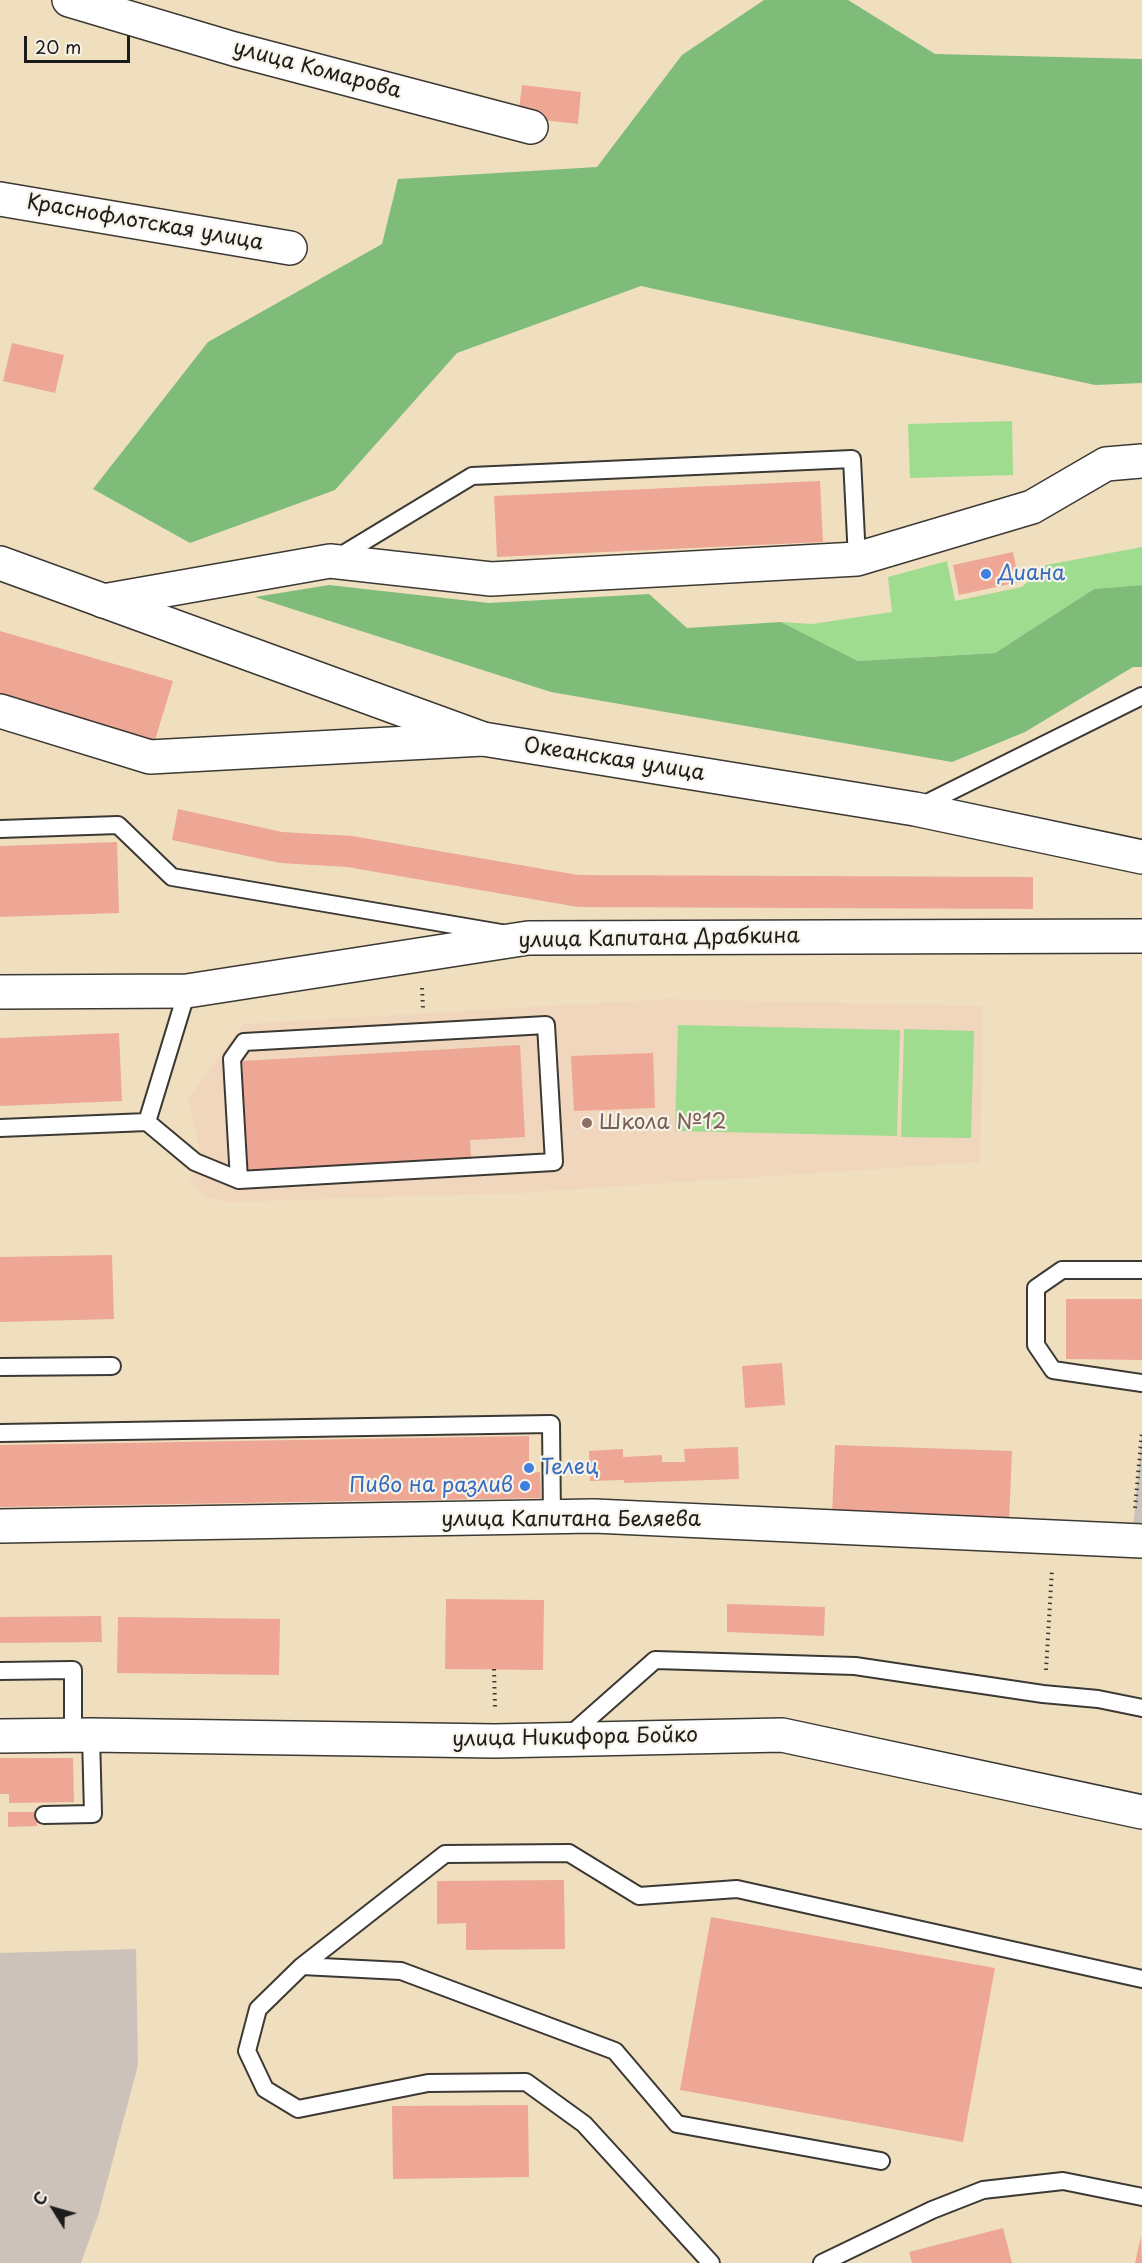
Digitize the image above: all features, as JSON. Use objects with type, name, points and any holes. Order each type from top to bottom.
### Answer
[{"type":"street","name":"улица Комарова","points":[[69,0],[234,49],[531,127]]},
{"type":"street","name":"Краснофлотская улица","points":[[0,199],[290,248]]},
{"type":"street","points":[[103,601],[330,561],[491,579],[857,559],[1032,507],[1106,464],[1142,461]]},
{"type":"street","name":"Океанская улица","points":[[0,563],[483,739],[915,809],[1142,857]]},
{"type":"street","points":[[0,711],[150,757],[483,739]]},
{"type":"street","name":"улица Капитана Драбкина","points":[[0,993],[187,991],[528,938],[1142,936]]},
{"type":"street","name":"улица Капитана Беляева","points":[[0,1526],[594,1516],[1137,1540]]},
{"type":"street","name":"улица Никифора Бойко","points":[[0,1736],[565,1740],[782,1735],[1142,1812]]},
{"type":"lane","points":[[330,561],[471,476],[852,459],[857,559]]},
{"type":"lane","points":[[915,809],[1142,696]]},
{"type":"lane","points":[[0,829],[117,825],[172,877],[528,938]]},
{"type":"lane","points":[[147,1122],[187,991]]},
{"type":"lane","points":[[0,1128],[147,1122],[195,1162],[239,1180],[554,1162],[546,1025],[244,1042],[232,1059],[239,1180]]},
{"type":"lane","points":[[1142,1270],[1062,1270],[1036,1288],[1036,1345],[1053,1370],[1142,1383]]},
{"type":"lane","points":[[0,1367],[112,1366]]},
{"type":"lane","points":[[0,1434],[551,1424],[552,1517]]},
{"type":"lane","points":[[565,1740],[655,1660],[855,1666],[1043,1694],[1098,1699],[1142,1708]]},
{"type":"lane","points":[[0,1671],[74,1670],[93,1814],[44,1815]]},
{"type":"lane","points":[[711,2263],[584,2124],[526,2082],[428,2083],[298,2109],[265,2089],[248,2051],[258,2009],[302,1966],[445,1854],[569,1853],[639,1896],[737,1889],[1142,1979]]},
{"type":"lane","points":[[302,1966],[401,1971],[615,2050],[677,2124],[881,2162]]},
{"type":"lane","points":[[822,2263],[932,2210],[983,2190],[1063,2181],[1142,2197]]},
{"type":"path","points":[[421,955],[424,1032]]},
{"type":"path","points":[[1137,1540],[1142,1431]]},
{"type":"path","points":[[1043,1694],[1054,1535]]},
{"type":"shaded area","name":"Школа №12","points":[[667,999],[983,1006],[980,1162],[520,1193],[228,1202],[202,1195],[190,1178],[199,1148],[188,1099],[243,1024]]},
{"type":"shaded area","points":[[1142,1431],[1142,1541],[1132,1539]]},
{"type":"shaded area","points":[[136,1949],[138,2065],[98,2216],[81,2263],[0,2263],[0,1953]]},
{"type":"green space","points":[[764,0],[848,0],[935,54],[1142,59],[1142,383],[1095,385],[641,286],[457,353],[335,490],[190,543],[93,489],[208,342],[382,244],[398,179],[597,167],[682,55]]},
{"type":"green space","points":[[1012,421],[1013,475],[910,478],[908,424]]},
{"type":"green space","points":[[1142,547],[1142,585],[1094,589],[995,653],[858,661],[781,622],[812,624],[892,612],[888,577],[947,561],[955,601],[1022,587],[1046,565]]},
{"type":"green space","points":[[329,585],[489,603],[649,594],[687,628],[781,622],[858,661],[995,653],[1094,589],[1142,585],[1142,667],[1133,667],[1025,732],[952,762],[551,692],[255,597]]},
{"type":"green space","points":[[678,1025],[900,1030],[897,1136],[675,1131]]},
{"type":"green space","points":[[904,1029],[974,1031],[971,1138],[901,1137]]},
{"type":"building","points":[[522,85],[581,92],[578,124],[518,117]]},
{"type":"building","points":[[12,343],[64,355],[55,393],[3,381]]},
{"type":"building","points":[[820,481],[823,542],[497,557],[494,496]]},
{"type":"building","name":"Диана","points":[[1013,552],[1019,582],[959,595],[953,565]]},
{"type":"building","points":[[0,631],[173,681],[155,740],[0,695]]},
{"type":"building","points":[[178,809],[282,832],[352,836],[578,875],[1033,877],[1033,909],[578,907],[347,867],[280,863],[172,840]]},
{"type":"building","points":[[117,842],[119,913],[0,917],[0,846]]},
{"type":"building","points":[[119,1033],[122,1101],[0,1106],[0,1038]]},
{"type":"building","points":[[520,1045],[525,1137],[470,1140],[471,1158],[248,1171],[242,1061]]},
{"type":"building","points":[[653,1053],[655,1108],[574,1111],[571,1056]]},
{"type":"building","points":[[112,1255],[114,1319],[0,1322],[0,1257]]},
{"type":"building","points":[[1066,1299],[1142,1299],[1142,1360],[1066,1359]]},
{"type":"building","points":[[782,1363],[785,1405],[745,1408],[742,1366]]},
{"type":"building","points":[[529,1436],[529,1473],[540,1472],[541,1498],[0,1507],[0,1445]]},
{"type":"building","points":[[835,1445],[1012,1451],[1009,1522],[832,1515]]},
{"type":"building","points":[[738,1447],[739,1479],[624,1483],[624,1480],[590,1481],[589,1451],[623,1449],[623,1457],[662,1455],[662,1462],[685,1462],[684,1449]]},
{"type":"building","points":[[446,1599],[544,1600],[543,1670],[445,1669]]},
{"type":"building","points":[[727,1604],[825,1607],[824,1636],[727,1632]]},
{"type":"building","points":[[101,1616],[102,1642],[0,1643],[0,1617]]},
{"type":"building","points":[[118,1617],[280,1619],[279,1675],[117,1673]]},
{"type":"building","points":[[0,1758],[73,1758],[74,1802],[9,1803],[9,1794],[0,1794]]},
{"type":"building","points":[[8,1812],[37,1812],[37,1826],[8,1827]]},
{"type":"building","points":[[564,1880],[565,1949],[466,1950],[466,1923],[437,1924],[437,1881]]},
{"type":"building","points":[[711,1917],[995,1968],[963,2142],[680,2090]]},
{"type":"building","points":[[528,2105],[529,2177],[393,2179],[392,2106]]},
{"type":"building","points":[[1003,2228],[1012,2263],[912,2263],[909,2252]]},
{"type":"building","points":[[1141,2236],[1142,2263],[1135,2263]]},
{"type":"place","name":"Диана","points":[[986,574]]},
{"type":"place","name":"Школа №12","points":[[587,1123]]},
{"type":"place","name":"Телец","points":[[529,1468]]},
{"type":"place","name":"Пиво на разлив","points":[[525,1486]]}]
